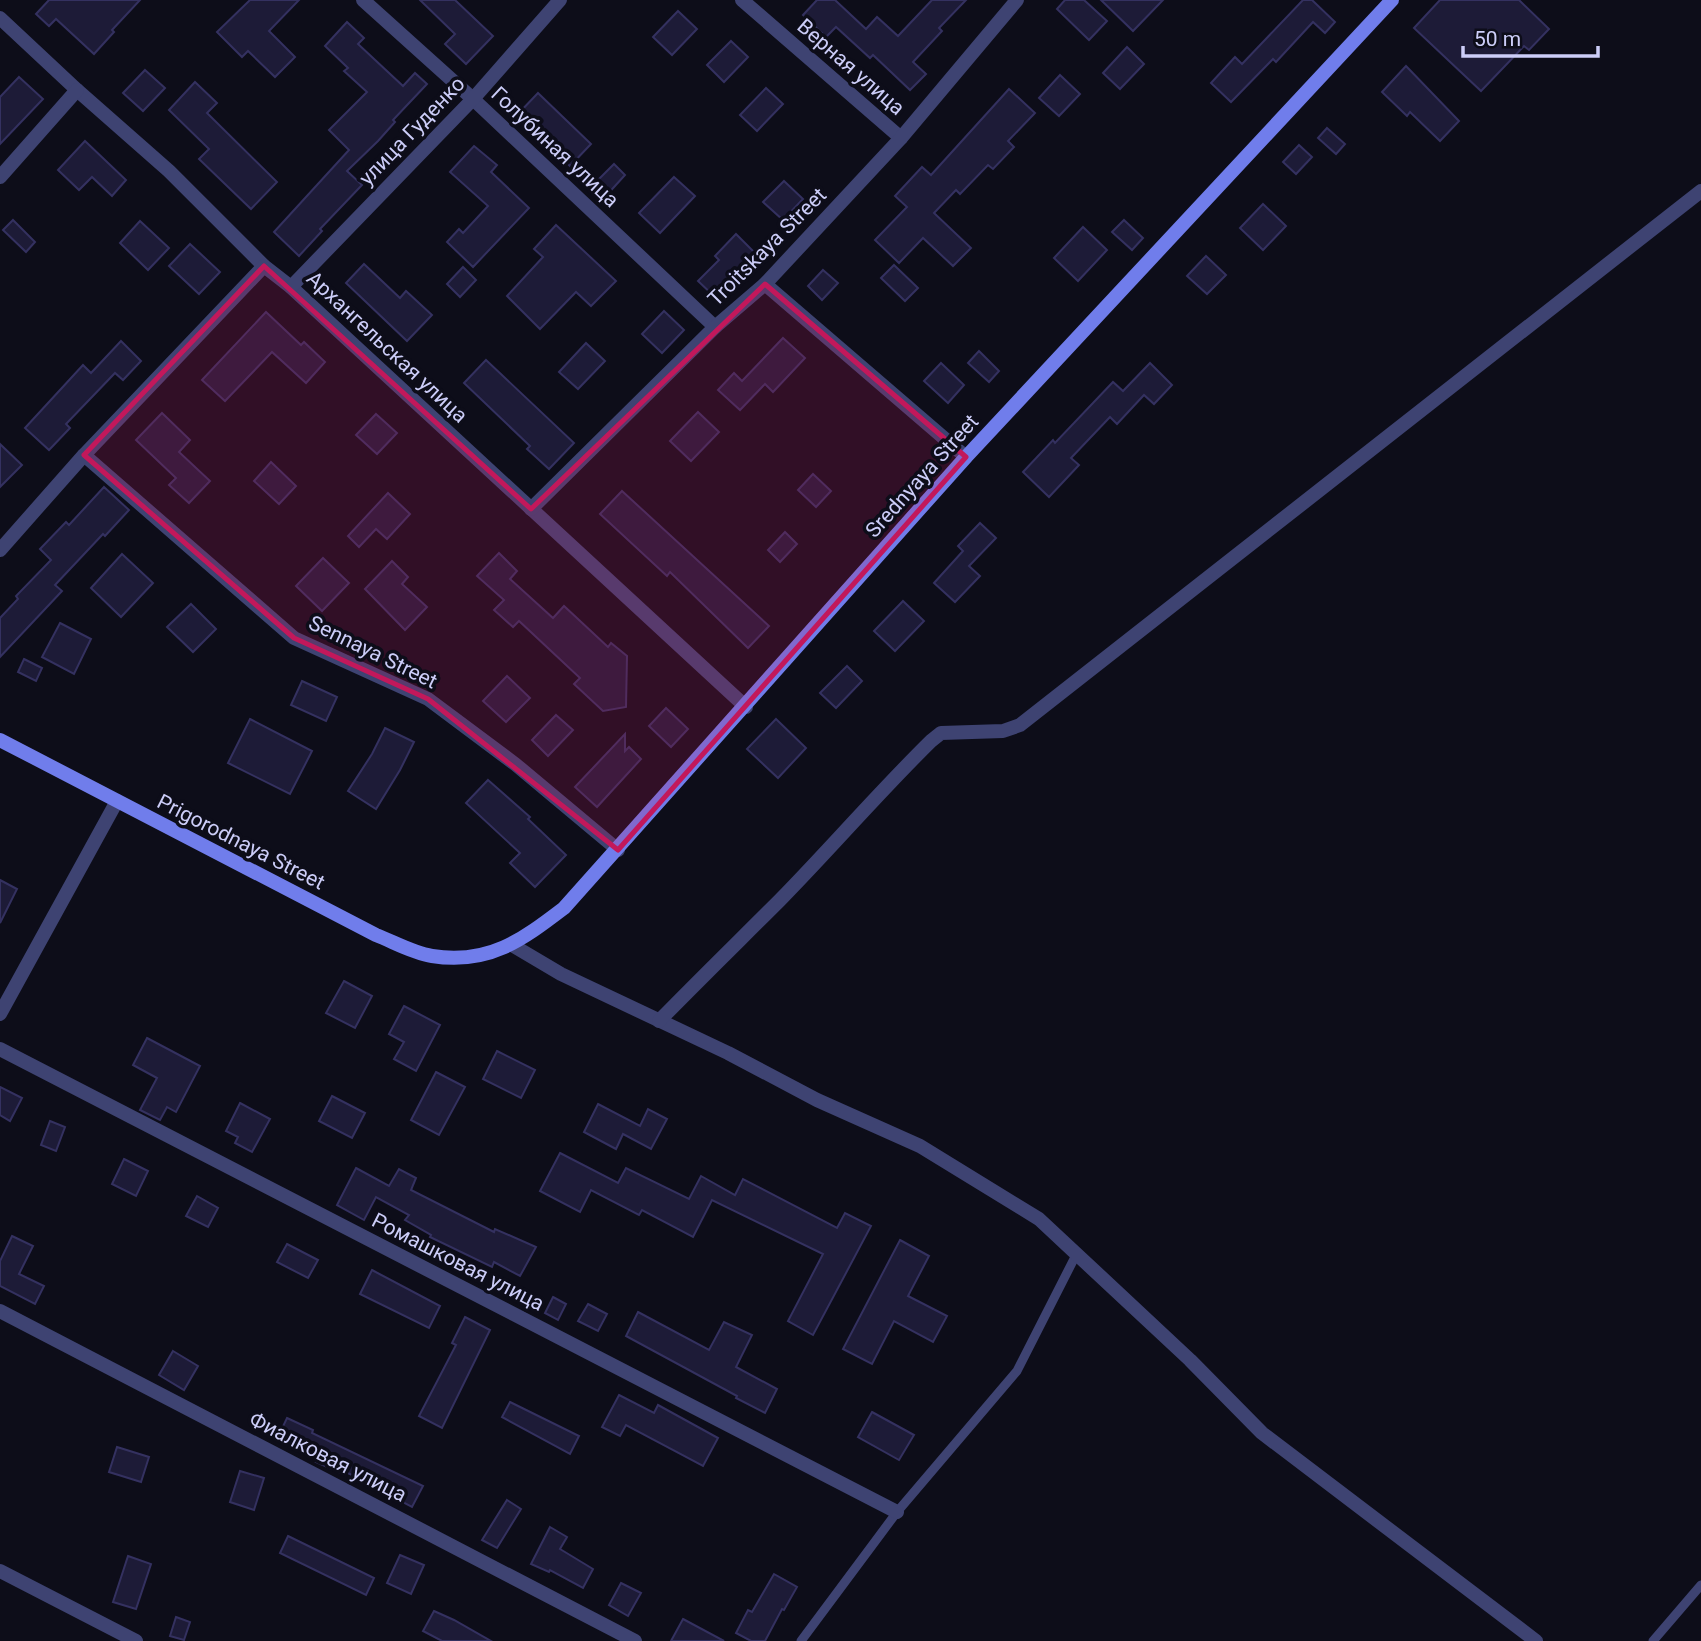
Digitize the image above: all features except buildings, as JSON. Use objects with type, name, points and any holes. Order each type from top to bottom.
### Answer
[{"type":"street","name":"Голубиная улица","points":[[363,0],[473,99],[715,327]]},
{"type":"street","name":"улица Гуденко","points":[[291,287],[473,99],[560,0]]},
{"type":"street","name":"Верная улица","points":[[742,0],[901,138]]},
{"type":"street","name":"Troitskaya Street","points":[[531,509],[715,327],[765,284],[901,138],[1017,0]]},
{"type":"street","name":"Srednyaya Street","points":[[470,958],[512,945],[565,908],[966,457],[1392,0]]},
{"type":"street","name":"Архангельская улица","points":[[0,18],[169,171],[264,266],[291,287],[746,707]]},
{"type":"street","points":[[0,177],[77,90]]},
{"type":"street","points":[[659,1021],[723,954],[781,899],[876,795],[930,741],[941,733],[1003,731],[1020,725],[1701,191]]},
{"type":"street","points":[[0,550],[85,455],[264,266]]},
{"type":"street","points":[[765,284],[966,457]]},
{"type":"street","name":"Sennaya Street","points":[[85,455],[294,638],[428,699],[515,764],[618,850]]},
{"type":"street","name":"Prigorodnaya Street","points":[[0,740],[376,936],[430,956],[470,958]]},
{"type":"street","points":[[0,1014],[117,801]]},
{"type":"street","points":[[512,945],[561,974],[728,1053],[817,1100],[920,1146],[1039,1219],[1190,1360],[1262,1433],[1536,1641]]},
{"type":"street","name":"Ромашковая улица","points":[[0,1049],[897,1512]]},
{"type":"street","name":"Фиалковая улица","points":[[0,1311],[635,1641]]},
{"type":"street","points":[[0,1570],[136,1641]]},
{"type":"lane","points":[[801,1641],[897,1512],[1017,1371],[1076,1255]]},
{"type":"lane","points":[[1653,1641],[1701,1585]]},
{"type":"highlighted area","points":[[264,266],[531,509],[765,284],[966,457],[618,850],[428,699],[294,638],[84,455]]}]
